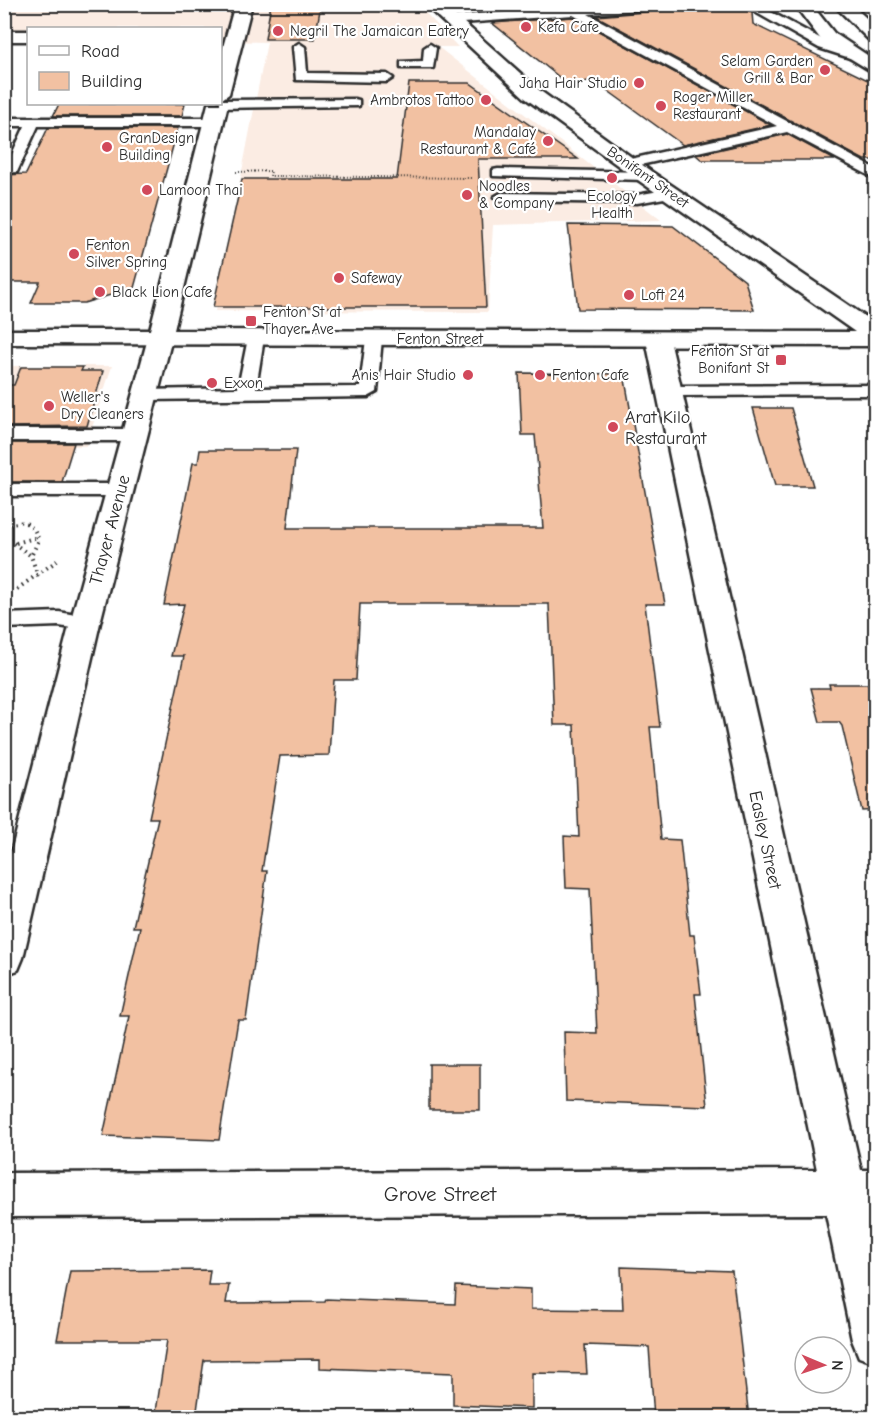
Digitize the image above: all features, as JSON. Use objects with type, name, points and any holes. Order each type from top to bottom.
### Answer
[{"type":"street","points":[[222,79],[228,35],[244,4]]},
{"type":"street","name":"Bonifant Street","points":[[432,4],[532,94],[627,164],[876,335]]},
{"type":"street","points":[[802,4],[828,37],[850,54],[876,69]]},
{"type":"street","points":[[841,4],[876,37]]},
{"type":"street","points":[[4,36],[27,36]]},
{"type":"street","name":"Thayer Avenue","points":[[4,958],[85,623],[122,490],[216,113]]},
{"type":"street","name":"Fenton Street","points":[[4,337],[876,339]]},
{"type":"street","name":"Easley Street","points":[[658,340],[859,1192],[876,1340]]},
{"type":"street","name":"Grove Street","points":[[4,1195],[859,1192]]},
{"type":"lane","points":[[448,20],[680,4]]},
{"type":"lane","points":[[746,4],[823,45],[850,54]]},
{"type":"lane","points":[[576,12],[876,175]]},
{"type":"lane","points":[[298,47],[302,65],[300,77],[387,71],[322,72],[302,65]]},
{"type":"lane","points":[[405,71],[430,77],[430,48]]},
{"type":"lane","points":[[4,122],[216,113],[354,103]]},
{"type":"lane","points":[[4,169],[12,169],[33,122]]},
{"type":"lane","points":[[627,164],[788,128]]},
{"type":"lane","points":[[498,173],[645,176]]},
{"type":"lane","points":[[501,197],[637,199],[670,193]]},
{"type":"lane","points":[[246,394],[256,338]]},
{"type":"lane","points":[[146,394],[368,392],[374,339]]},
{"type":"lane","points":[[669,391],[876,390]]},
{"type":"lane","points":[[4,435],[136,435]]},
{"type":"lane","points":[[4,490],[122,490]]},
{"type":"lane","points":[[4,621],[58,619],[85,623]]},
{"type":"path","points":[[236,172],[271,171],[270,176],[470,177],[492,187],[501,197]]},
{"type":"path","points":[[4,527],[12,522],[24,521],[32,525],[38,537],[38,546],[31,555]]},
{"type":"path","points":[[4,536],[31,555],[38,576]]},
{"type":"path","points":[[16,543],[38,537]]},
{"type":"path","points":[[17,589],[58,560]]},
{"type":"shaded area","points":[[5,5],[418,5],[458,47],[438,47],[661,220],[493,225],[488,312],[215,311],[267,42],[222,41],[222,27],[27,27],[27,39],[5,39]]},
{"type":"shaded area","name":"Weller's Dry Cleaners","points":[[4,366],[112,366],[86,446],[5,446]]},
{"type":"building","points":[[271,4],[321,4],[315,39],[265,39]]},
{"type":"building","points":[[469,4],[583,4],[478,12]]},
{"type":"building","points":[[687,4],[739,4],[752,13],[753,24],[876,84],[876,160],[864,160],[596,16],[680,9]]},
{"type":"building","points":[[573,17],[771,125],[683,145],[593,80],[569,85],[492,23]]},
{"type":"building","points":[[409,83],[470,83],[578,159],[478,159],[486,307],[213,307],[242,179],[397,179]]},
{"type":"building","points":[[58,105],[185,105],[182,116],[53,116]]},
{"type":"building","points":[[48,128],[178,128],[134,288],[84,303],[31,303],[40,282],[4,282],[4,175],[26,174]]},
{"type":"building","points":[[787,134],[835,160],[702,160],[696,155]]},
{"type":"building","points":[[568,225],[673,226],[745,281],[754,310],[578,309]]},
{"type":"building","name":"Weller's Dry Cleaners","points":[[21,367],[83,367],[81,371],[103,371],[87,426],[4,427],[4,385],[14,385]]},
{"type":"building","points":[[519,373],[624,374],[665,604],[645,604],[660,727],[650,727],[661,839],[680,840],[690,935],[694,935],[701,994],[695,994],[707,1106],[566,1101],[564,1032],[597,1033],[590,889],[566,888],[564,836],[579,837],[574,725],[554,725],[549,604],[360,604],[356,680],[334,680],[329,755],[280,756],[262,871],[267,871],[246,1020],[238,1020],[219,1140],[103,1136],[129,1016],[120,1016],[140,927],[133,927],[158,818],[149,818],[184,656],[171,656],[184,604],[164,605],[193,463],[198,463],[200,450],[296,450],[287,528],[543,528],[535,435],[522,435]]},
{"type":"building","points":[[753,408],[791,408],[813,486],[775,486]]},
{"type":"building","points":[[4,443],[74,443],[62,482],[4,482]]},
{"type":"building","points":[[829,684],[876,684],[876,810],[862,811],[842,726],[839,722],[820,722],[811,688],[830,688]]},
{"type":"building","points":[[429,1064],[480,1064],[480,1110],[429,1110]]},
{"type":"building","points":[[621,1267],[732,1271],[749,1418],[654,1418],[649,1347],[585,1345],[587,1374],[532,1373],[532,1408],[453,1405],[453,1373],[320,1368],[320,1359],[204,1360],[196,1418],[155,1418],[167,1340],[57,1340],[70,1271],[210,1270],[208,1285],[229,1285],[226,1303],[325,1302],[326,1299],[455,1304],[456,1286],[531,1289],[531,1309],[623,1310]]},
{"type":"place","name":"Kefa Cafe","points":[[526,27]]},
{"type":"place","name":"Negril The Jamaican Eatery","points":[[278,31]]},
{"type":"place","name":"Selam Garden Grill & Bar","points":[[825,70]]},
{"type":"place","name":"Jaha Hair Studio","points":[[639,83]]},
{"type":"place","name":"Ambrotos Tattoo","points":[[486,100]]},
{"type":"place","name":"Roger Miller Restaurant","points":[[661,106]]},
{"type":"place","name":"Mandalay Restaurant & Café","points":[[548,141]]},
{"type":"place","name":"GranDesign Building","points":[[107,147]]},
{"type":"place","name":"Ecology Health","points":[[612,178]]},
{"type":"place","name":"Lamoon Thai","points":[[147,190]]},
{"type":"place","name":"Noodles & Company","points":[[467,195]]},
{"type":"place","name":"Fenton Silver Spring","points":[[74,254]]},
{"type":"place","name":"Safeway","points":[[339,278]]},
{"type":"place","name":"Black Lion Cafe","points":[[100,292]]},
{"type":"place","name":"Loft 24","points":[[629,295]]},
{"type":"place","name":"Fenton St at Thayer Ave","points":[[251,321]]},
{"type":"place","name":"Fenton St at Bonifant St","points":[[781,360]]},
{"type":"place","name":"Anis Hair Studio","points":[[468,375]]},
{"type":"place","name":"Fenton Cafe","points":[[540,375]]},
{"type":"place","name":"Exxon","points":[[212,383]]},
{"type":"place","name":"Weller's Dry Cleaners","points":[[49,406]]},
{"type":"place","name":"Arat Kilo Restaurant","points":[[613,427]]}]
